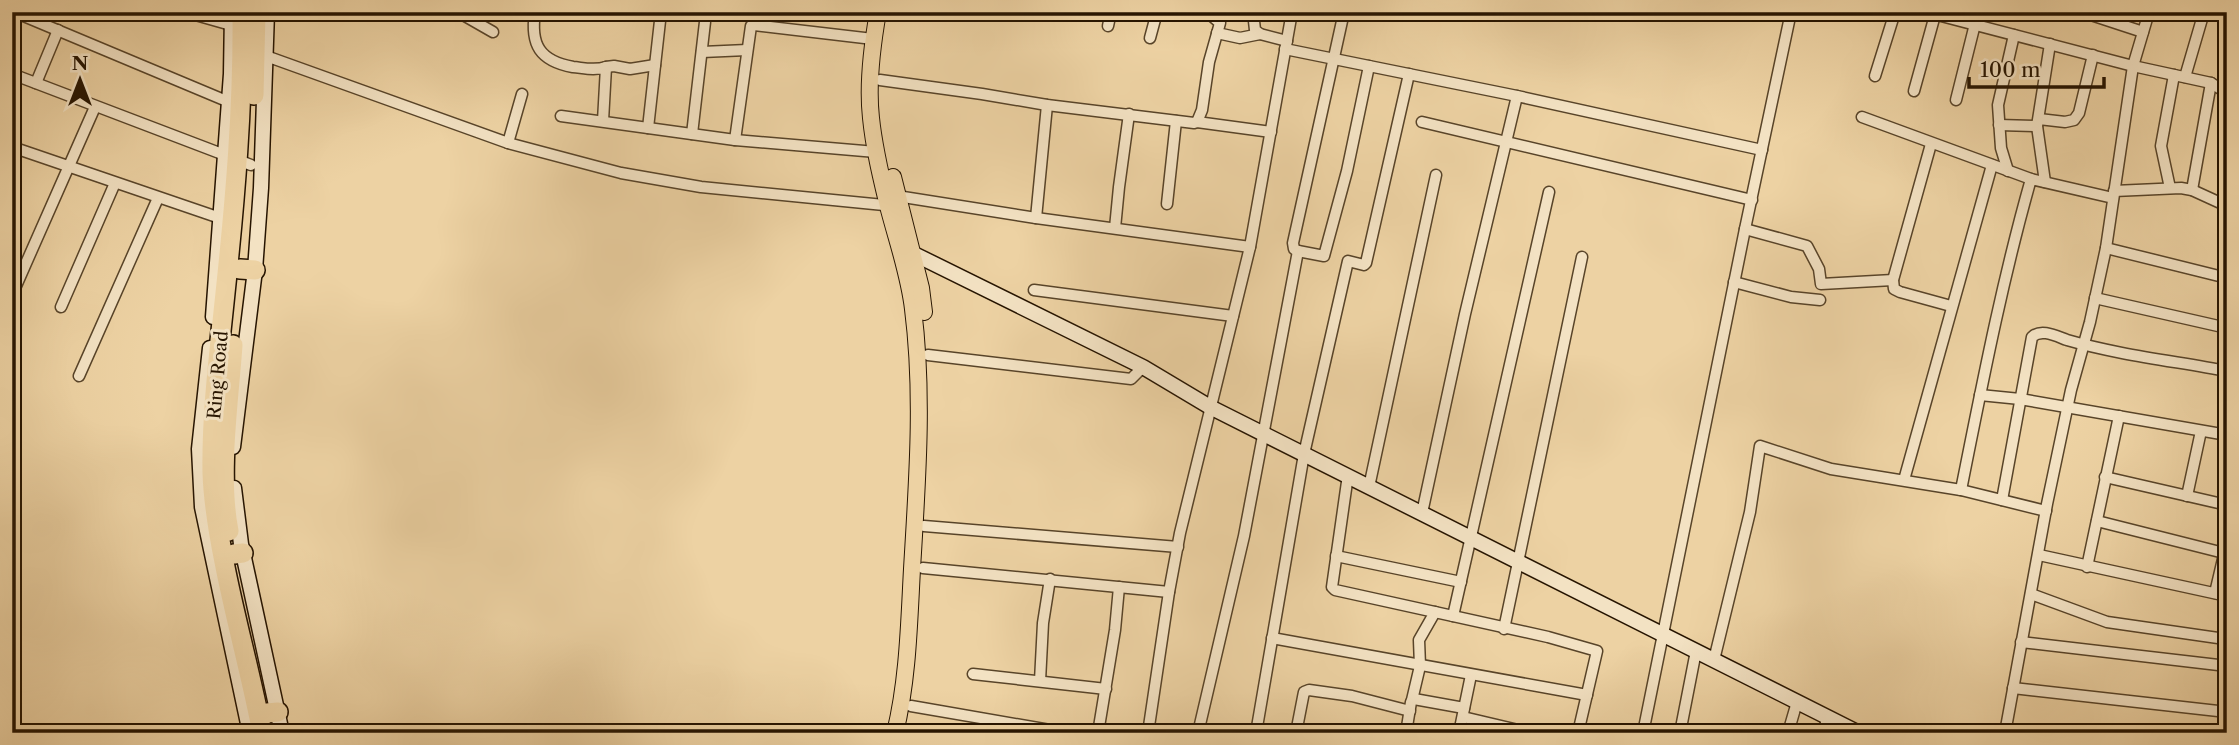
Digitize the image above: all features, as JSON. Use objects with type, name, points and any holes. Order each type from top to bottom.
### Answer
[{"type":"highway","name":"Ring Road","points":[[257,12],[215,342],[213,506],[260,721],[271,733]]},
{"type":"highway","name":"Ring Road","points":[[235,17],[238,161],[247,269],[226,430],[226,493],[228,526],[239,554],[253,637],[260,721]]},
{"type":"main road","points":[[878,12],[873,39],[870,104],[876,152],[895,203]]},
{"type":"main road","points":[[888,12],[880,80],[880,117],[906,252],[918,351],[915,526],[907,656],[895,733]]},
{"type":"main road","points":[[906,252],[921,288],[928,355],[923,568],[911,706],[906,733]]},
{"type":"street","points":[[14,12],[229,102]]},
{"type":"street","points":[[185,12],[235,17],[229,102],[238,161],[220,218],[215,342]]},
{"type":"street","points":[[247,269],[261,188],[267,12]]},
{"type":"street","points":[[458,12],[493,32]]},
{"type":"street","points":[[535,12],[535,32],[540,51],[545,58],[568,66],[590,69],[614,66],[636,69],[655,65]]},
{"type":"street","points":[[648,128],[661,12]]},
{"type":"street","points":[[1108,26],[1111,12]]},
{"type":"street","points":[[1150,38],[1157,12]]},
{"type":"street","points":[[1197,122],[1202,110],[1209,62],[1219,21],[1207,12]]},
{"type":"street","points":[[1253,12],[1253,25],[1260,34],[1334,59],[1762,150]]},
{"type":"street","points":[[1148,733],[1169,592],[1210,407],[1250,247],[1292,12]]},
{"type":"street","points":[[1344,12],[1293,243],[1294,249],[1364,265],[1366,263],[1409,74]]},
{"type":"street","points":[[1643,733],[1791,12]]},
{"type":"street","points":[[1875,76],[1895,12]]},
{"type":"street","points":[[1956,100],[1979,12]]},
{"type":"street","points":[[2082,12],[2143,32]]},
{"type":"street","points":[[2035,733],[2006,731],[2067,407],[2106,248],[2133,66],[2149,12]]},
{"type":"street","points":[[2170,188],[2161,146],[2180,76],[2204,12]]},
{"type":"street","points":[[2218,12],[2227,15]]},
{"type":"street","points":[[1914,91],[1931,13],[2133,66],[2211,83],[2227,93]]},
{"type":"street","points":[[692,134],[705,22]]},
{"type":"street","points":[[735,140],[750,29],[754,25],[873,39]]},
{"type":"street","points":[[36,83],[58,30]]},
{"type":"street","points":[[1217,33],[1240,38],[1260,34]]},
{"type":"street","points":[[2008,171],[2001,148],[1998,105],[2014,35]]},
{"type":"street","points":[[2045,182],[2038,122],[2050,44]]},
{"type":"street","points":[[702,52],[747,50]]},
{"type":"street","points":[[1999,125],[2074,120],[2079,113],[2092,55]]},
{"type":"street","points":[[266,56],[508,143],[621,173],[701,187],[1036,218],[1250,247]]},
{"type":"street","points":[[1324,256],[1369,66]]},
{"type":"street","points":[[603,121],[606,67]]},
{"type":"street","points":[[12,74],[238,161]]},
{"type":"street","points":[[880,80],[1047,105],[1270,132]]},
{"type":"street","points":[[2192,190],[2211,83]]},
{"type":"street","points":[[508,143],[522,94]]},
{"type":"street","points":[[1422,513],[1465,314],[1517,96]]},
{"type":"street","points":[[1036,218],[1047,105]]},
{"type":"street","points":[[12,295],[94,107]]},
{"type":"street","points":[[1115,228],[1129,114]]},
{"type":"street","points":[[561,116],[735,140],[876,152]]},
{"type":"street","points":[[1862,117],[2031,179],[2113,195],[2170,188],[2192,190],[2227,206]]},
{"type":"street","points":[[1167,204],[1176,121]]},
{"type":"street","points":[[1422,122],[1752,200]]},
{"type":"street","points":[[1931,144],[1893,280],[1894,289],[1951,306]]},
{"type":"street","points":[[12,148],[220,218]]},
{"type":"street","points":[[1904,480],[1992,165]]},
{"type":"street","points":[[1369,487],[1436,175]]},
{"type":"street","points":[[1961,490],[2014,239],[2031,179]]},
{"type":"street","points":[[61,307],[115,183]]},
{"type":"street","points":[[1453,616],[1549,192]]},
{"type":"street","points":[[79,376],[158,198]]},
{"type":"street","points":[[1745,229],[1807,246],[1819,270],[1821,284],[1893,280]]},
{"type":"street","points":[[2106,248],[2227,278]]},
{"type":"street","points":[[1198,733],[1244,536],[1298,251]]},
{"type":"street","points":[[906,252],[1143,367],[1210,407],[1859,733]]},
{"type":"street","points":[[1504,629],[1582,257]]},
{"type":"street","points":[[1256,733],[1304,454],[1348,261]]},
{"type":"street","points":[[1734,282],[1820,300]]},
{"type":"street","points":[[1034,290],[1233,316]]},
{"type":"street","points":[[2095,298],[2227,328]]},
{"type":"street","points":[[2002,500],[2032,337],[2036,334],[2044,333],[2083,344],[2227,371]]},
{"type":"street","points":[[928,355],[1131,379],[1143,367]]},
{"type":"street","points":[[1980,395],[2020,399],[2227,435]]},
{"type":"street","points":[[2087,567],[2119,416]]},
{"type":"street","points":[[2187,496],[2201,431]]},
{"type":"street","points":[[1714,660],[1749,512],[1760,446],[1831,469],[1961,490],[2046,510]]},
{"type":"street","points":[[1348,475],[1331,582],[1335,590],[1548,637],[1597,651],[1578,733]]},
{"type":"street","points":[[2105,477],[2227,505]]},
{"type":"street","points":[[2039,555],[2221,595],[2226,547],[2097,521]]},
{"type":"street","points":[[924,526],[1178,547]]},
{"type":"street","points":[[1336,556],[1461,582]]},
{"type":"street","points":[[923,568],[1169,592]]},
{"type":"street","points":[[1040,681],[1043,623],[1050,579]]},
{"type":"street","points":[[1098,733],[1119,587]]},
{"type":"street","points":[[2031,594],[2107,621],[2218,638]]},
{"type":"street","points":[[1406,733],[1420,666],[1419,640],[1436,612]]},
{"type":"street","points":[[1272,638],[1587,695]]},
{"type":"street","points":[[2021,642],[2227,666]]},
{"type":"street","points":[[1680,733],[1696,651]]},
{"type":"street","points":[[972,674],[1106,688]]},
{"type":"street","points":[[1459,733],[1471,675]]},
{"type":"street","points":[[2013,688],[2227,712]]},
{"type":"street","points":[[1296,733],[1304,692],[1309,691],[1463,713],[1531,733]]},
{"type":"street","points":[[1788,733],[1797,702]]},
{"type":"street","points":[[911,706],[1067,733]]},
{"type":"street","points":[[1824,733],[1827,717]]},
{"type":"street","points":[[260,721],[282,733]]}]
